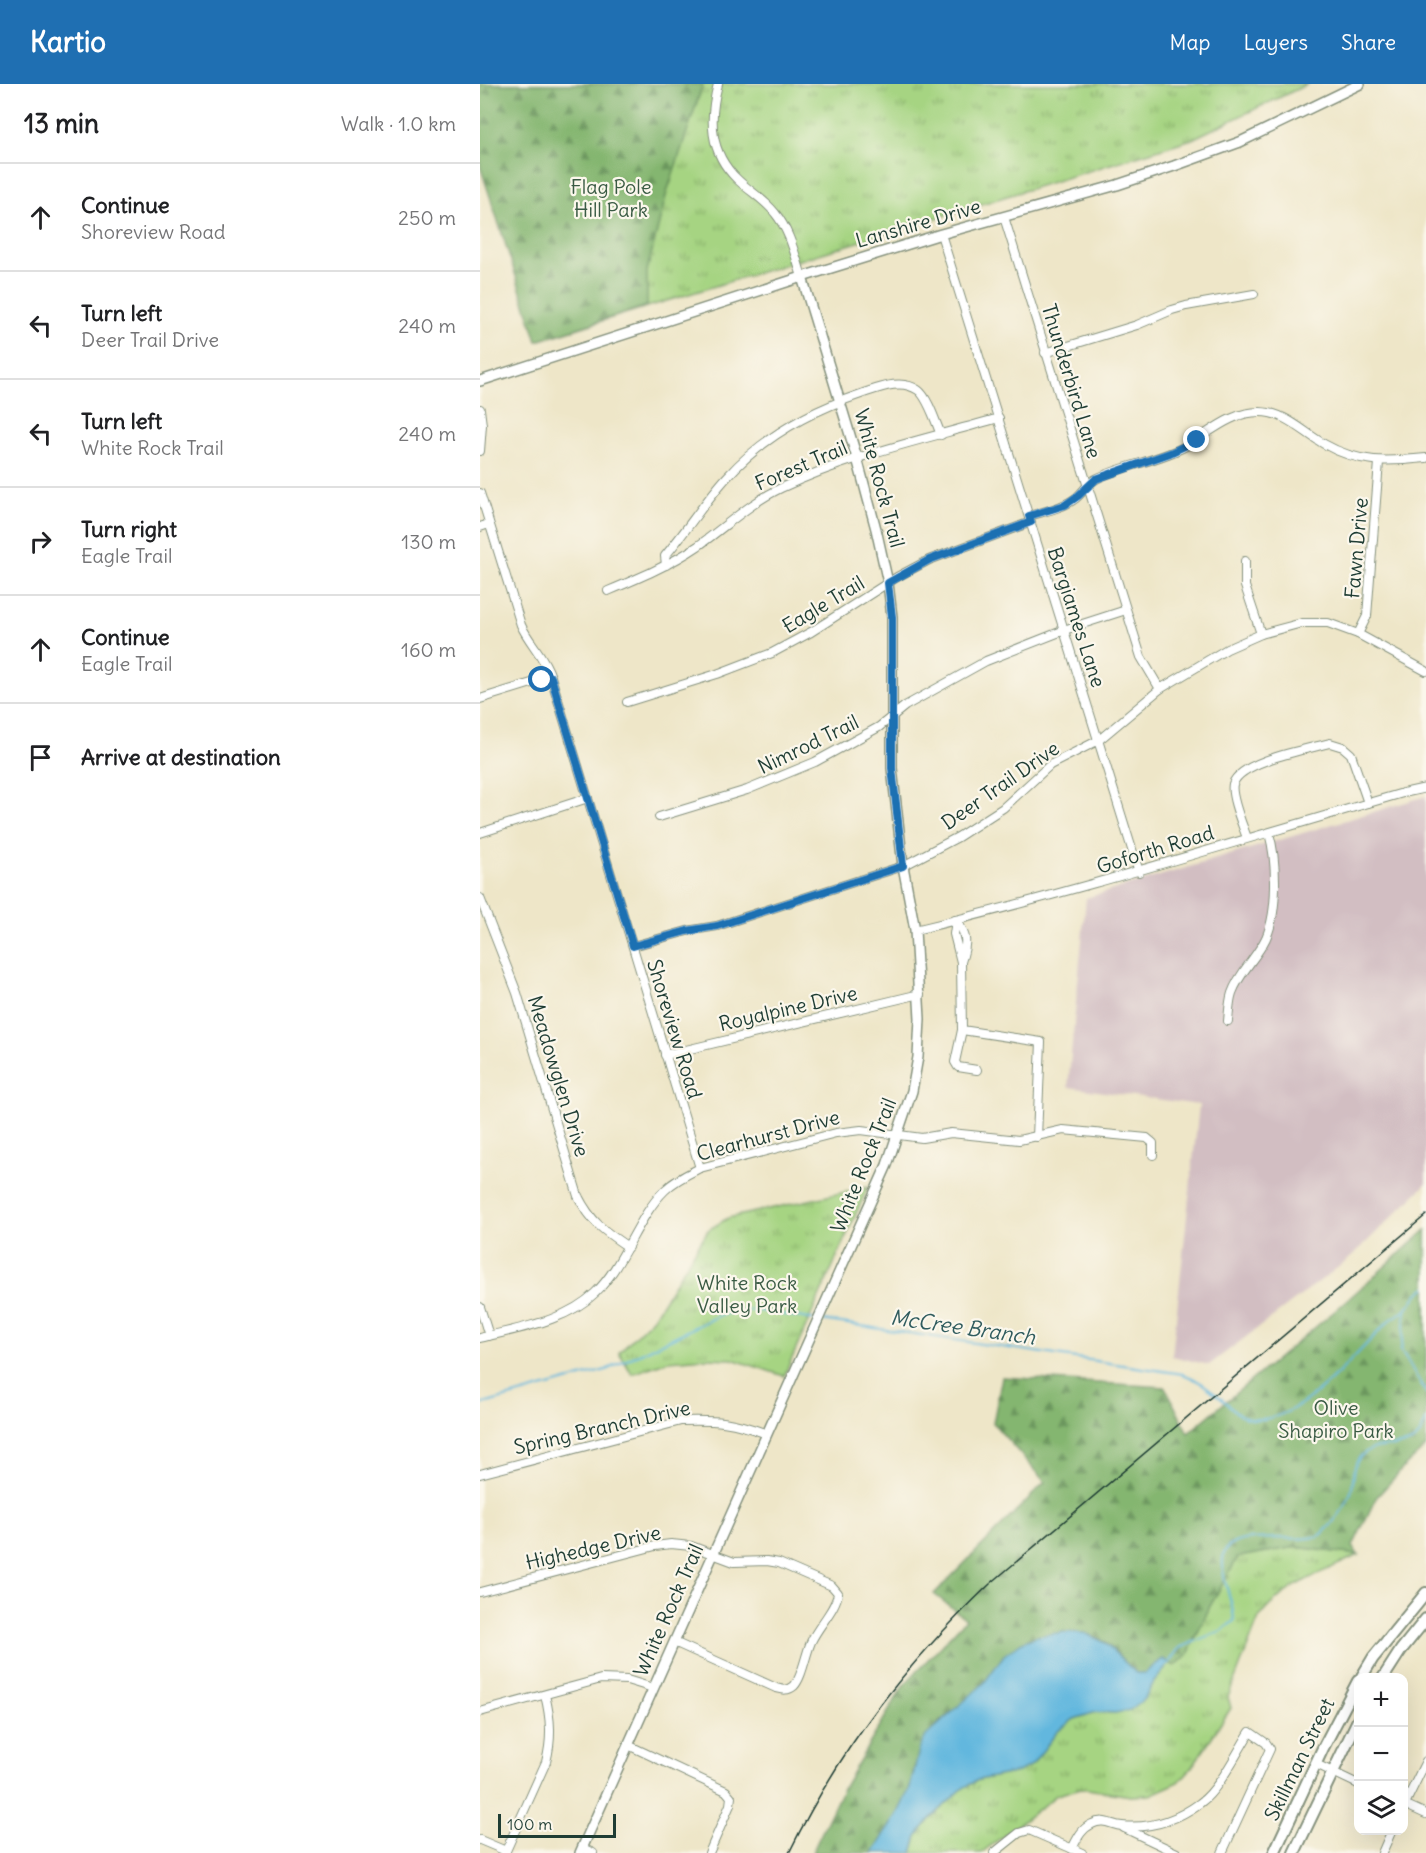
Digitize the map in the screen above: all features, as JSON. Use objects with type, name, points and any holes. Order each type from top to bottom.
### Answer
[{"type":"main road","name":"Skillman Street","points":[[1364,1673],[1373,1658],[1426,1593]]},
{"type":"main road","points":[[1386,1673],[1426,1619]]},
{"type":"main road","name":"Skillman Street","points":[[1274,1853],[1354,1691]]},
{"type":"main road","name":"Skillman Street","points":[[1294,1853],[1355,1727]]},
{"type":"street","name":"White Rock Trail","points":[[581,1850],[878,1184],[898,1135],[912,1090],[918,1058],[920,994],[915,930],[903,866],[892,768],[892,617],[888,583],[857,458],[792,244],[783,224],[766,203],[735,177],[718,154],[712,133],[712,119],[718,84]]},
{"type":"street","name":"Lanshire Drive","points":[[480,381],[941,234],[1117,185],[1221,149],[1360,84]]},
{"type":"street","name":"Thunderbird Lane","points":[[1004,217],[1141,657],[1160,689]]},
{"type":"street","name":"Bargiames Lane","points":[[941,234],[1139,872]]},
{"type":"street","points":[[1045,353],[1137,326],[1172,310],[1254,294]]},
{"type":"street","name":"Forest Trail","points":[[666,565],[665,556],[726,478],[781,431],[807,415],[890,384],[906,385],[919,390],[941,435]]},
{"type":"street","points":[[480,409],[482,432],[480,451]]},
{"type":"street","name":"Eagle Trail","points":[[627,702],[717,674],[772,652],[811,632],[929,560],[1065,505],[1096,479],[1185,447],[1229,419],[1256,412],[1276,414],[1333,449],[1363,459],[1379,462],[1426,458]]},
{"type":"street","name":"Forest Trail","points":[[608,591],[666,565],[698,546],[758,501],[781,488],[857,458],[999,418]]},
{"type":"street","name":"Fawn Drive","points":[[1358,634],[1367,616],[1379,462]]},
{"type":"street","name":"Shoreview Road","points":[[480,493],[526,638],[548,668],[551,677],[700,1168]]},
{"type":"street","points":[[480,527],[489,524]]},
{"type":"street","points":[[1245,561],[1245,586],[1261,634]]},
{"type":"street","name":"Nimrod Trail","points":[[659,817],[777,779],[879,727],[904,706],[986,661],[1064,630],[1126,610]]},
{"type":"street","name":"Deer Trail Drive","points":[[633,946],[687,931],[717,926],[903,866],[980,824],[1003,808],[1050,765],[1099,740],[1160,689],[1227,649],[1261,634],[1302,623],[1328,622],[1358,634],[1426,671]]},
{"type":"street","points":[[480,699],[551,677]]},
{"type":"street","points":[[1247,838],[1233,793],[1233,784],[1241,772],[1258,763],[1330,743],[1337,744],[1351,754],[1368,803]]},
{"type":"street","name":"Goforth Road","points":[[1402,793],[1426,782]]},
{"type":"street","name":"Goforth Road","points":[[915,930],[1139,872],[1247,838],[1426,788]]},
{"type":"street","points":[[480,833],[588,798]]},
{"type":"street","points":[[1227,1021],[1233,991],[1265,939],[1270,926],[1274,895],[1274,864],[1269,833]]},
{"type":"street","name":"Meadowglen Drive","points":[[480,898],[506,959],[578,1196],[590,1218],[602,1230],[628,1247]]},
{"type":"street","points":[[956,920],[964,932],[966,947],[961,962],[962,1030],[955,1062],[958,1067],[977,1070]]},
{"type":"street","name":"Royalpine Drive","points":[[665,1055],[920,994]]},
{"type":"street","points":[[962,1030],[1041,1042],[1037,1137]]},
{"type":"street","name":"Clearhurst Drive","points":[[484,1337],[550,1319],[584,1303],[606,1282],[664,1190],[700,1168],[849,1130],[922,1138],[951,1133],[1010,1140],[1037,1137],[1063,1130],[1147,1138],[1153,1143],[1152,1155]]},
{"type":"street","points":[[480,1307],[484,1337]]},
{"type":"street","name":"Spring Branch Drive","points":[[480,1474],[681,1421],[714,1420],[736,1423],[767,1434]]},
{"type":"street","name":"Highedge Drive","points":[[480,1592],[655,1546],[671,1544],[691,1546],[734,1562],[766,1561],[785,1566],[832,1586],[838,1593],[837,1601],[811,1641],[797,1682],[791,1688],[784,1690],[674,1642]]},
{"type":"street","points":[[480,1712],[607,1679],[627,1680],[653,1688]]},
{"type":"street","points":[[480,1840],[506,1852],[546,1762],[550,1747],[551,1723],[545,1695]]},
{"type":"street","points":[[1119,1826],[1155,1825],[1174,1819],[1201,1803],[1216,1787],[1250,1732],[1266,1743],[1270,1749],[1222,1853]]},
{"type":"street","points":[[628,1746],[726,1791],[731,1797],[730,1805],[709,1853]]},
{"type":"street","points":[[1408,1797],[1426,1761]]},
{"type":"street","points":[[1316,1764],[1354,1782]]},
{"type":"street","points":[[1408,1807],[1426,1814]]},
{"type":"street","points":[[1072,1848],[1082,1831],[1104,1820],[1177,1853]]},
{"type":"street","points":[[994,1853],[1019,1833],[1029,1830],[1082,1853]]},
{"type":"street","points":[[1382,1853],[1390,1835]]},
{"type":"street","points":[[581,1850],[593,1853]]},
{"type":"shaded area","points":[[1426,796],[1426,1184],[1349,1259],[1209,1365],[1172,1356],[1199,1105],[1068,1087],[1086,898]]},
{"type":"green space","name":"Flag Pole Hill Park","points":[[480,84],[1308,84],[1192,139],[537,341]]},
{"type":"green space","points":[[480,84],[703,84],[667,192],[647,271],[647,306],[537,341],[480,166]]},
{"type":"green space","name":"White Rock Valley Park","points":[[868,1187],[784,1376],[732,1359],[706,1358],[668,1361],[632,1374],[619,1352],[653,1318],[708,1230],[728,1218]]},
{"type":"green space","name":"Olive Shapiro Park","points":[[1426,1230],[1426,1447],[1376,1498],[1353,1546],[1358,1555],[1296,1547],[1238,1557],[1210,1606],[1188,1654],[1175,1666],[1163,1659],[1144,1673],[1136,1673],[1105,1642],[1085,1633],[1004,1655],[984,1683],[965,1702],[938,1723],[914,1768],[910,1788],[898,1813],[873,1853],[812,1853],[842,1790],[904,1685],[966,1619],[934,1594],[1045,1482],[993,1423],[1002,1377],[1165,1387],[1188,1433],[1336,1310]]},
{"type":"green space","points":[[1296,1547],[1358,1555],[1292,1588],[1259,1618],[1228,1697],[1231,1708],[1192,1767],[1179,1782],[1150,1795],[1131,1796],[1081,1788],[1057,1795],[981,1853],[912,1853],[917,1836],[930,1819],[963,1788],[978,1780],[1018,1772],[1032,1765],[1057,1732],[1074,1719],[1096,1712],[1115,1713],[1144,1699],[1154,1682],[1170,1663],[1188,1654],[1210,1606],[1238,1557]]},
{"type":"water","points":[[1064,1632],[1085,1633],[1104,1642],[1136,1673],[1144,1673],[1163,1659],[1170,1663],[1154,1682],[1144,1699],[1130,1710],[1115,1713],[1096,1712],[1074,1719],[1057,1732],[1032,1765],[1018,1772],[978,1780],[963,1788],[930,1819],[917,1836],[912,1853],[873,1853],[898,1813],[910,1788],[919,1750],[926,1736],[984,1683],[1004,1655],[1022,1642],[1037,1636]]},
{"type":"waterway","points":[[1426,1287],[1406,1310],[1401,1350],[1426,1393]]},
{"type":"waterway","name":"McCree Branch","points":[[480,1405],[606,1370],[720,1315],[744,1310],[816,1320]]},
{"type":"waterway","name":"McCree Branch","points":[[821,1320],[1183,1374],[1207,1387],[1240,1415],[1261,1419],[1281,1415],[1321,1389],[1389,1321],[1406,1310]]},
{"type":"waterway","points":[[1168,1664],[1179,1648],[1221,1631],[1234,1621],[1223,1567],[1223,1558],[1228,1548],[1238,1542],[1252,1539],[1301,1538],[1322,1534],[1346,1503],[1359,1458],[1369,1450],[1413,1442],[1426,1420]]},
{"type":"tram line","points":[[789,1853],[830,1778],[877,1709],[902,1677],[959,1615],[990,1584],[1426,1215]]},
{"type":"route","points":[[542,680],[551,677],[633,946],[687,931],[717,926],[903,866],[892,768],[892,617],[888,583],[929,560],[1031,522],[1029,516],[1065,505],[1096,479],[1170,453],[1197,440]]}]
